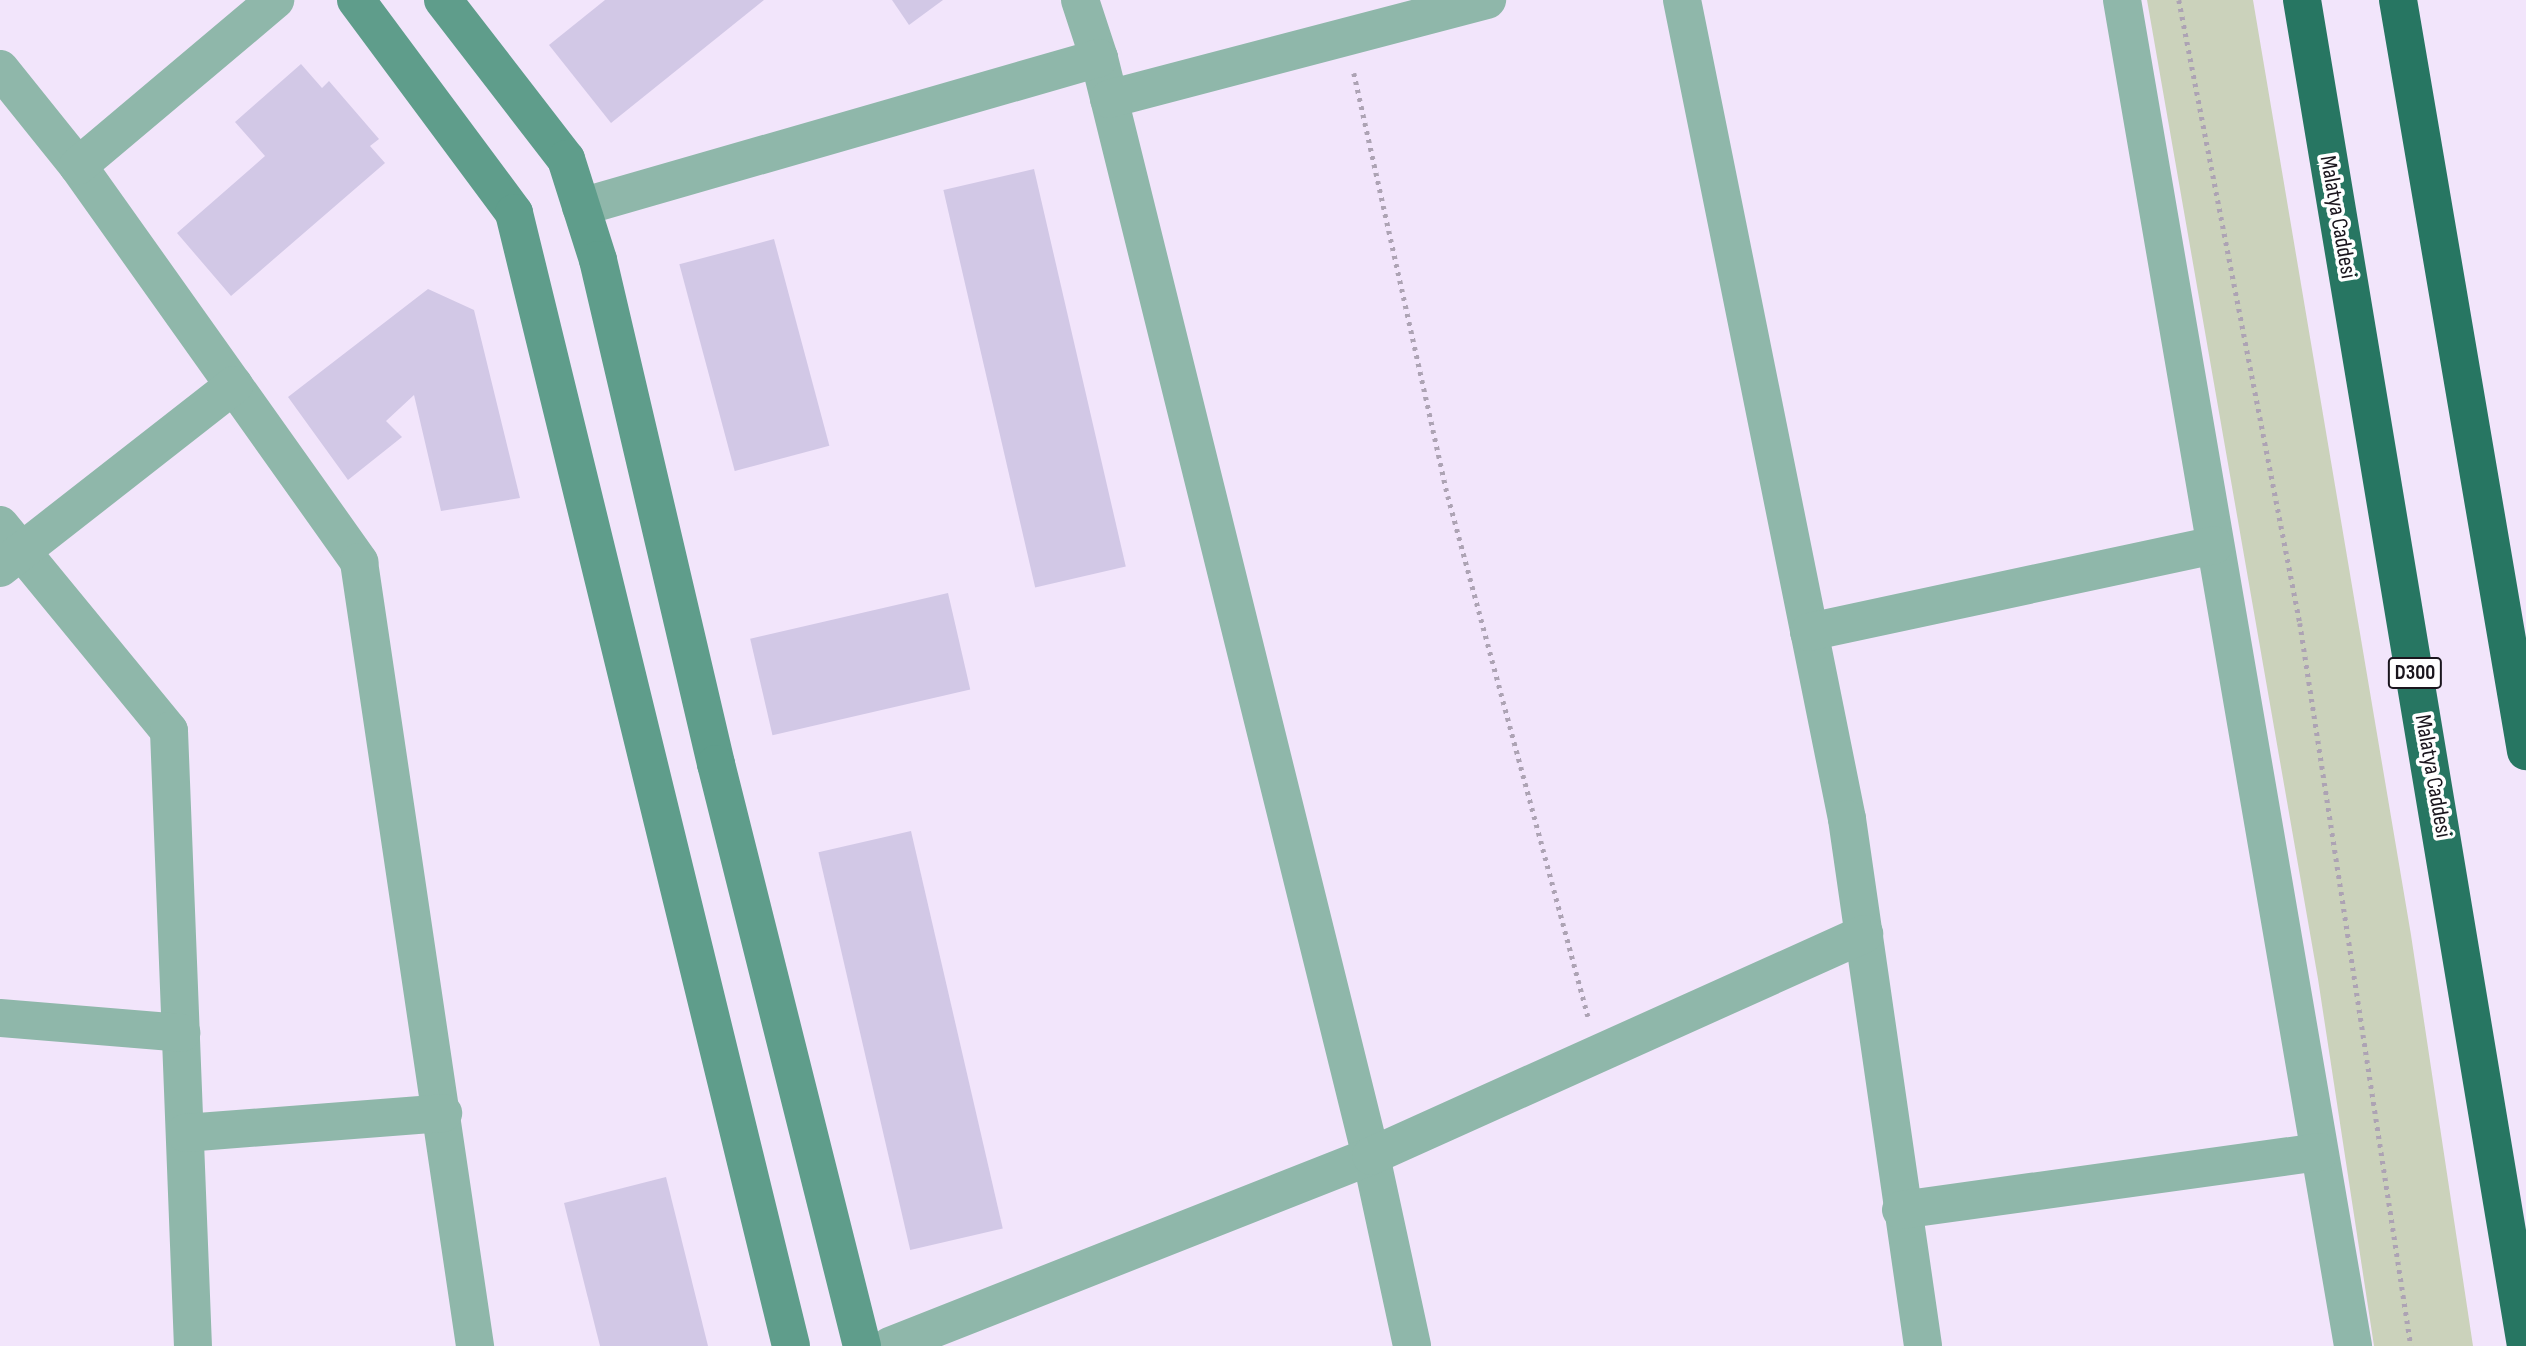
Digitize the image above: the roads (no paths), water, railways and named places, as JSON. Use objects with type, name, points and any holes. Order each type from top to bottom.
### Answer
[{"type":"highway","name":"Malatya Caddesi","points":[[2302,0],[2526,1346]]},
{"type":"highway","points":[[2398,0],[2526,751]]},
{"type":"main road","points":[[356,0],[514,213],[791,1346]]},
{"type":"main road","points":[[443,0],[566,159],[580,206],[862,1346]]},
{"type":"street","points":[[78,166],[275,0]]},
{"type":"street","points":[[1080,0],[1099,58],[1371,1156],[1412,1346]]},
{"type":"street","points":[[1109,99],[1487,0]]},
{"type":"street","points":[[1682,0],[1809,632],[1864,934],[1901,1210],[1923,1346]]},
{"type":"street","points":[[2122,0],[2353,1346]]},
{"type":"street","points":[[580,206],[1099,58]]},
{"type":"street","points":[[0,69],[78,166],[359,562],[443,1112],[475,1346]]},
{"type":"street","points":[[193,1346],[169,731],[7,547],[234,385]]},
{"type":"street","points":[[1809,632],[2214,545]]},
{"type":"street","points":[[890,1346],[1371,1156],[1864,934]]},
{"type":"street","points":[[0,1018],[181,1033]]},
{"type":"street","points":[[185,1133],[443,1112]]},
{"type":"street","points":[[1901,1210],[2319,1152]]}]
